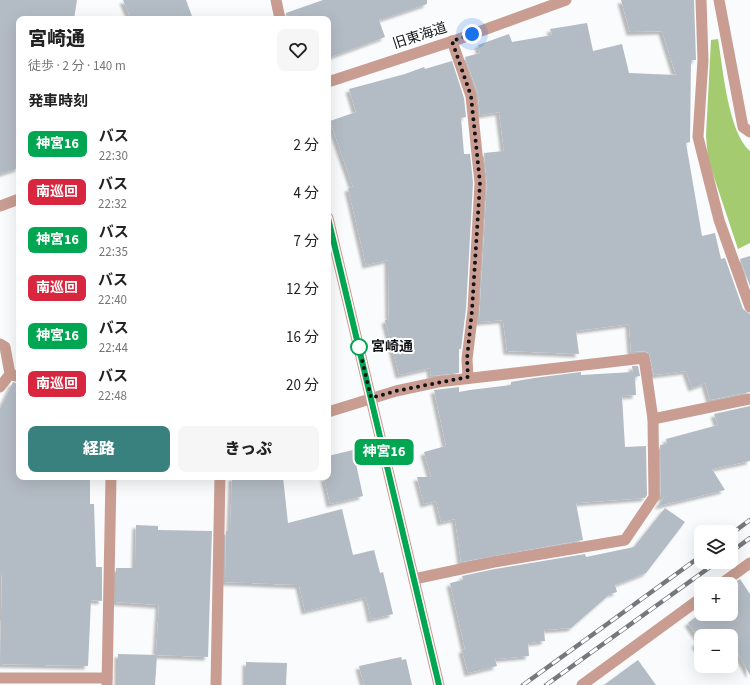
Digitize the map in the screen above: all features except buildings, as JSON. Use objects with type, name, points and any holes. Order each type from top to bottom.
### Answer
[{"type":"street","points":[[276,0],[279,16]]},
{"type":"street","name":"旧東海道","points":[[331,81],[452,41],[566,0]]},
{"type":"street","points":[[701,0],[703,60],[698,137],[719,220],[750,307]]},
{"type":"street","points":[[719,0],[743,127],[750,132]]},
{"type":"street","points":[[452,41],[471,96],[480,183],[472,310],[467,359],[468,377]]},
{"type":"street","points":[[0,206],[16,200]]},
{"type":"street","points":[[331,231],[439,685]]},
{"type":"street","points":[[0,344],[5,347],[14,376],[0,387]]},
{"type":"street","points":[[331,411],[403,389],[468,377],[644,358],[653,419],[654,497],[625,540],[494,562],[414,579]]},
{"type":"street","points":[[653,419],[750,399]]},
{"type":"street","points":[[0,678],[107,682],[111,480]]},
{"type":"street","points":[[216,685],[220,480]]},
{"type":"street","points":[[731,577],[750,563]]},
{"type":"street","points":[[582,685],[694,603]]},
{"type":"green space","points":[[718,39],[728,99],[736,130],[750,151],[750,243],[738,249],[708,159],[706,136],[711,40]]},
{"type":"railway","points":[[738,529],[750,520]]},
{"type":"railway","points":[[738,547],[750,538]]},
{"type":"railway","points":[[523,685],[694,561]]},
{"type":"railway","points":[[546,685],[707,569]]},
{"type":"bus line","name":"神宮16","points":[[331,231],[439,685]]},
{"type":"place","name":"宮崎通","points":[[359,347]]},
{"type":"route","points":[[359,347],[371,398],[396,391],[468,377],[467,359],[472,310],[480,183],[471,96],[452,41],[472,34]]}]
